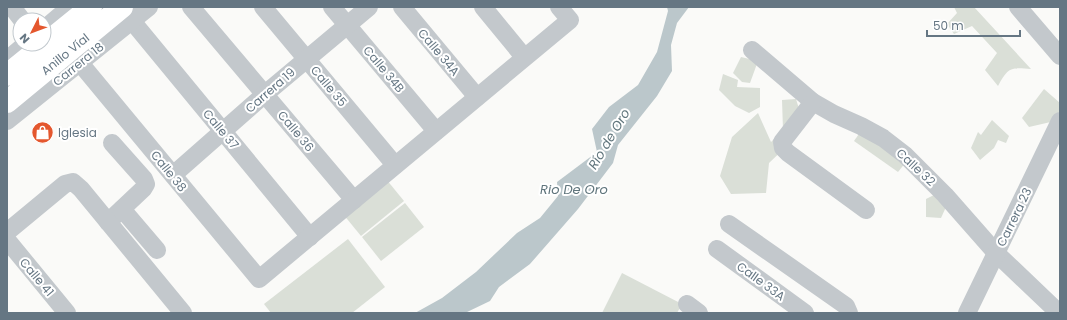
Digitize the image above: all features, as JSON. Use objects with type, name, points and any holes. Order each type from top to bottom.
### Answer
[{"type":"highway","name":"Anillo Víal","points":[[7,75],[91,7]]},
{"type":"highway","name":"Anillo Víal","points":[[7,102],[127,14]]},
{"type":"street","points":[[52,22],[70,7]]},
{"type":"street","name":"Carrera 18","points":[[7,121],[80,63],[127,14],[149,7]]},
{"type":"street","name":"Calle 36","points":[[191,7],[354,200]]},
{"type":"street","name":"Calle 35","points":[[263,7],[395,165]]},
{"type":"street","name":"Calle 34B","points":[[332,7],[436,131]]},
{"type":"street","name":"Carrera 19","points":[[173,175],[265,94],[369,7]]},
{"type":"street","name":"Calle 34A","points":[[402,7],[477,97]]},
{"type":"street","points":[[482,7],[524,57]]},
{"type":"street","points":[[1018,7],[1060,56]]},
{"type":"street","points":[[310,237],[524,57],[565,13]]},
{"type":"street","name":"Calle 37","points":[[127,14],[310,237]]},
{"type":"street","name":"Calle 32","points":[[752,50],[813,102],[882,138],[905,155],[945,195],[996,253],[1059,313]]},
{"type":"street","points":[[7,60],[16,52]]},
{"type":"street","name":"Calle 38","points":[[80,63],[259,279],[310,237]]},
{"type":"street","points":[[813,102],[782,142],[783,148],[866,210]]},
{"type":"street","name":"Carrera 23","points":[[967,313],[1060,121]]},
{"type":"street","points":[[108,222],[143,189],[146,184],[144,179],[112,143]]},
{"type":"street","points":[[7,232],[64,184],[73,182],[81,189],[183,313]]},
{"type":"street","points":[[122,209],[157,250]]},
{"type":"street","points":[[729,224],[846,306],[849,313]]},
{"type":"street","name":"Calle 41","points":[[7,240],[67,313]]},
{"type":"street","name":"Calle 33A","points":[[717,249],[805,313]]},
{"type":"shaded area","points":[[954,7],[974,7],[1031,69],[1014,68],[1005,75],[998,86],[985,70],[997,53],[972,26],[954,34],[947,24],[957,13]]},
{"type":"shaded area","points":[[741,57],[758,61],[750,83],[742,82],[733,73]]},
{"type":"shaded area","points":[[723,74],[738,80],[737,87],[760,88],[760,107],[749,113],[735,106],[719,90]]},
{"type":"shaded area","points":[[1044,89],[1060,103],[1060,110],[1055,121],[1029,127],[1022,118]]},
{"type":"shaded area","points":[[796,99],[804,125],[790,143],[769,163],[766,193],[731,194],[720,176],[732,137],[758,113],[771,142],[783,130],[782,100]]},
{"type":"shaded area","points":[[992,120],[1009,136],[1006,143],[998,140],[994,148],[980,160],[971,148],[978,132],[981,135]]},
{"type":"shaded area","points":[[861,131],[906,162],[898,172],[854,141]]},
{"type":"shaded area","points":[[386,179],[404,201],[361,236],[343,214]]},
{"type":"shaded area","points":[[936,194],[946,207],[941,218],[926,217],[926,199]]},
{"type":"shaded area","points":[[405,203],[424,227],[381,261],[362,237]]},
{"type":"shaded area","points":[[348,239],[385,287],[352,313],[271,313],[264,304]]},
{"type":"shaded area","points":[[622,273],[682,304],[677,313],[602,313]]},
{"type":"water","name":"Rio De Oro","points":[[667,7],[689,7],[677,23],[671,45],[672,71],[657,96],[618,145],[613,163],[578,209],[530,264],[499,287],[490,301],[465,313],[415,313],[442,298],[476,272],[517,233],[540,218],[558,196],[557,182],[597,152],[592,129],[609,107],[638,85],[657,52],[668,11]]},
{"type":"place","name":"Iglesia","points":[[42,132]]},
{"type":"water label","name":"Río de Oro","points":[[609,139]]}]
